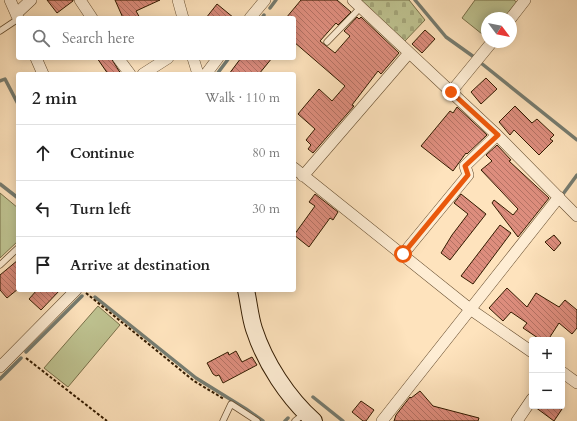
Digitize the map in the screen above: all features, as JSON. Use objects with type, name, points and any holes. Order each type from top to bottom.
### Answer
[{"type":"street","points":[[10,0],[17,16]]},
{"type":"street","points":[[18,16],[31,0]]},
{"type":"street","points":[[80,0],[91,16]]},
{"type":"street","points":[[178,0],[182,16]]},
{"type":"street","points":[[252,16],[265,0]]},
{"type":"street","points":[[516,12],[526,0]]},
{"type":"street","points":[[357,4],[498,135],[577,216]]},
{"type":"street","points":[[451,92],[487,48]]},
{"type":"street","points":[[304,176],[409,53]]},
{"type":"street","points":[[37,60],[42,72]]},
{"type":"street","points":[[120,60],[128,72]]},
{"type":"street","points":[[146,72],[165,60]]},
{"type":"street","points":[[194,60],[197,72]]},
{"type":"street","points":[[208,72],[216,60]]},
{"type":"street","points":[[403,254],[468,175],[465,166],[498,135]]},
{"type":"street","points":[[296,170],[470,308],[529,350]]},
{"type":"street","points":[[382,421],[559,197]]},
{"type":"street","points":[[0,367],[74,292]]},
{"type":"street","points":[[246,292],[254,329],[287,392],[305,418]]},
{"type":"street","points":[[563,373],[577,383]]},
{"type":"street","points":[[517,421],[529,403]]},
{"type":"lane","points":[[327,42],[357,4]]},
{"type":"lane","points":[[0,31],[16,18]]},
{"type":"lane","points":[[0,265],[16,250]]},
{"type":"lane","points":[[223,421],[231,404],[257,421]]},
{"type":"path","points":[[84,292],[194,381],[231,404]]},
{"type":"path","points":[[18,349],[29,361],[107,421]]},
{"type":"green space","points":[[361,0],[409,0],[425,20],[404,42]]},
{"type":"green space","points":[[475,0],[514,0],[519,4],[512,12],[481,12],[481,33],[462,18]]},
{"type":"green space","points":[[0,193],[16,206],[16,243],[0,258]]},
{"type":"green space","points":[[98,306],[120,325],[68,387],[44,368]]},
{"type":"building","points":[[47,0],[73,0],[73,1],[57,13]]},
{"type":"building","points":[[115,0],[160,0],[136,11],[139,16],[122,16]]},
{"type":"building","points":[[301,0],[337,0],[351,12],[338,25],[336,23],[320,41],[335,53],[350,36],[344,31],[357,17],[359,19],[361,17],[399,53],[381,74],[378,71],[352,105],[354,106],[313,153],[308,149],[311,145],[306,140],[315,129],[298,114],[319,89],[332,101],[345,86],[296,44],[296,16],[288,16]]},
{"type":"building","points":[[217,4],[232,16],[208,16]]},
{"type":"building","points":[[425,30],[435,39],[422,53],[412,44]]},
{"type":"building","points":[[98,60],[112,60],[120,72],[107,72]]},
{"type":"building","points":[[240,60],[270,60],[261,72],[230,72]]},
{"type":"building","points":[[486,78],[497,89],[481,104],[471,92]]},
{"type":"building","points":[[515,106],[532,123],[537,119],[554,135],[550,139],[553,141],[539,155],[514,130],[510,135],[499,122]]},
{"type":"building","points":[[457,107],[487,135],[467,154],[466,153],[453,171],[421,146],[450,111],[453,113]]},
{"type":"building","points":[[497,145],[511,160],[509,161],[549,198],[518,237],[492,203],[494,200],[513,215],[518,209],[481,170],[492,161],[486,155]]},
{"type":"building","points":[[315,194],[338,212],[333,220],[330,218],[309,247],[296,237],[296,232],[315,206],[309,202]]},
{"type":"building","points":[[461,194],[486,214],[450,260],[441,253],[452,235],[468,214],[454,203]]},
{"type":"building","points":[[500,225],[511,233],[473,284],[461,276]]},
{"type":"building","points":[[554,235],[561,243],[554,251],[545,242]]},
{"type":"building","points":[[16,262],[16,291],[7,298],[0,290],[0,275]]},
{"type":"building","points":[[507,288],[527,307],[536,293],[559,307],[565,300],[577,310],[577,328],[572,334],[559,323],[550,337],[536,337],[523,328],[527,323],[511,312],[503,321],[489,308]]},
{"type":"building","points":[[35,292],[58,292],[41,310],[29,299]]},
{"type":"building","points":[[236,351],[242,362],[252,357],[257,365],[223,383],[219,375],[216,376],[213,374],[207,363],[228,352],[229,355]]},
{"type":"building","points":[[420,391],[433,406],[479,418],[478,421],[394,421],[396,415],[410,397],[411,398]]},
{"type":"building","points":[[361,401],[374,410],[366,421],[363,421],[352,412]]},
{"type":"building","points":[[538,409],[562,409],[554,421]]},
{"type":"waterway","points":[[270,8],[276,0]]},
{"type":"waterway","points":[[415,0],[446,37],[474,57]]},
{"type":"waterway","points":[[218,72],[228,60]]},
{"type":"waterway","points":[[481,63],[577,140]]},
{"type":"waterway","points":[[0,81],[5,79],[16,100]]},
{"type":"waterway","points":[[563,194],[577,175]]},
{"type":"waterway","points":[[0,184],[16,196]]},
{"type":"waterway","points":[[26,352],[82,296]]},
{"type":"waterway","points":[[95,297],[196,378],[263,421]]},
{"type":"waterway","points":[[0,379],[21,358]]},
{"type":"waterway","points":[[313,397],[343,421]]},
{"type":"waterway","points":[[285,421],[288,418]]},
{"type":"route","points":[[403,254],[468,175],[465,166],[498,135],[451,92]]}]
